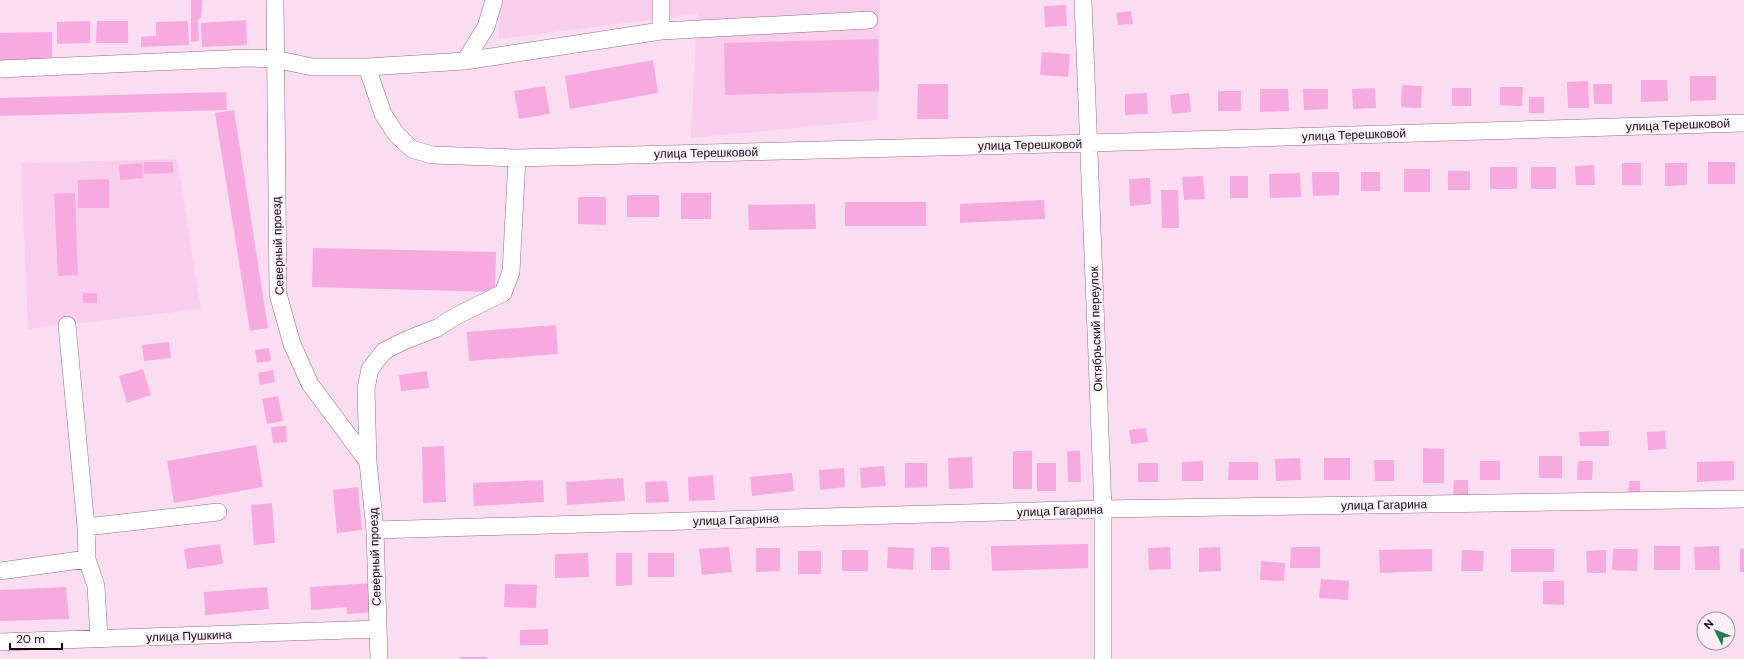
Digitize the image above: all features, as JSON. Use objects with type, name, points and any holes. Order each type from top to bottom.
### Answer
[{"type":"street","name":"Северный проезд","points":[[275,0],[278,294],[292,344],[310,384],[368,462],[375,530],[379,659]]},
{"type":"street","points":[[465,61],[486,26],[494,0]]},
{"type":"street","points":[[661,0],[661,31]]},
{"type":"street","name":"Октябрьский переулок","points":[[1083,0],[1090,143],[1103,510],[1103,659]]},
{"type":"street","points":[[0,69],[275,58],[312,67],[367,68],[465,61],[661,31],[869,20]]},
{"type":"street","name":"улица Терешковой","points":[[367,68],[383,114],[396,134],[412,149],[432,155],[517,158],[1090,143],[1744,123]]},
{"type":"street","points":[[368,462],[366,389],[370,369],[384,351],[437,328],[456,316],[503,293],[511,272],[517,158]]},
{"type":"street","points":[[68,325],[86,528],[87,559],[96,586],[99,639]]},
{"type":"street","name":"улица Гагарина","points":[[375,530],[1103,510],[1744,499]]},
{"type":"street","points":[[86,528],[218,512]]},
{"type":"street","points":[[0,571],[87,559]]},
{"type":"street","name":"улица Пушкина","points":[[0,642],[378,629]]},
{"type":"shaded area","points":[[498,0],[880,0],[878,120],[691,138],[697,14],[499,39]]},
{"type":"shaded area","points":[[177,159],[201,309],[28,329],[21,163]]},
{"type":"building","points":[[191,0],[202,0],[201,18],[198,20],[199,41],[191,42]]},
{"type":"building","points":[[1066,5],[1067,26],[1045,27],[1044,6]]},
{"type":"building","points":[[1131,11],[1133,24],[1118,25],[1116,13]]},
{"type":"building","points":[[246,20],[247,45],[202,47],[201,23]]},
{"type":"building","points":[[90,21],[90,43],[57,44],[57,22]]},
{"type":"building","points":[[97,21],[128,21],[128,43],[96,43]]},
{"type":"building","points":[[188,21],[189,45],[141,47],[141,37],[156,36],[156,22]]},
{"type":"building","points":[[52,32],[52,61],[0,62],[0,33]]},
{"type":"building","points":[[878,39],[879,91],[725,95],[724,43]]},
{"type":"building","points":[[1042,52],[1070,54],[1068,77],[1040,75]]},
{"type":"building","points":[[653,60],[658,93],[570,109],[565,76]]},
{"type":"building","points":[[1690,76],[1716,76],[1716,100],[1690,101]]},
{"type":"building","points":[[1641,80],[1667,80],[1668,101],[1641,102]]},
{"type":"building","points":[[1588,81],[1589,108],[1568,108],[1567,82]]},
{"type":"building","points":[[918,84],[948,84],[948,119],[917,119]]},
{"type":"building","points":[[1593,84],[1612,84],[1612,104],[1594,104]]},
{"type":"building","points":[[1402,85],[1422,86],[1421,108],[1401,107]]},
{"type":"building","points":[[545,86],[550,114],[519,119],[514,91]]},
{"type":"building","points":[[1500,87],[1523,87],[1522,106],[1500,105]]},
{"type":"building","points":[[1375,88],[1376,108],[1353,109],[1352,89]]},
{"type":"building","points":[[1452,88],[1471,88],[1471,106],[1452,106]]},
{"type":"building","points":[[1260,89],[1288,89],[1289,111],[1260,112]]},
{"type":"building","points":[[1303,89],[1328,89],[1328,109],[1304,110]]},
{"type":"building","points":[[1218,91],[1241,91],[1241,111],[1218,111]]},
{"type":"building","points":[[226,92],[227,110],[0,116],[0,98]]},
{"type":"building","points":[[1147,93],[1148,114],[1125,115],[1125,94]]},
{"type":"building","points":[[1189,93],[1191,112],[1172,114],[1170,95]]},
{"type":"building","points":[[1529,97],[1544,97],[1544,113],[1529,113]]},
{"type":"building","points":[[234,110],[268,328],[250,331],[215,113]]},
{"type":"building","points":[[144,162],[173,162],[173,173],[144,174]]},
{"type":"building","points":[[1708,162],[1735,162],[1735,184],[1708,184]]},
{"type":"building","points":[[142,163],[143,178],[120,180],[119,165]]},
{"type":"building","points":[[1622,163],[1641,163],[1641,185],[1622,185]]},
{"type":"building","points":[[1665,163],[1687,163],[1687,185],[1665,186]]},
{"type":"building","points":[[1594,165],[1595,185],[1576,185],[1575,166]]},
{"type":"building","points":[[1490,167],[1517,167],[1517,189],[1490,189]]},
{"type":"building","points":[[1531,167],[1556,167],[1556,189],[1531,189]]},
{"type":"building","points":[[1404,169],[1430,169],[1430,192],[1404,192]]},
{"type":"building","points":[[1448,171],[1470,171],[1470,190],[1448,190]]},
{"type":"building","points":[[1312,172],[1339,172],[1339,195],[1313,196]]},
{"type":"building","points":[[1361,172],[1380,172],[1380,191],[1361,191]]},
{"type":"building","points":[[1300,173],[1301,197],[1270,198],[1269,174]]},
{"type":"building","points":[[1203,176],[1205,199],[1184,200],[1182,177]]},
{"type":"building","points":[[1230,176],[1248,176],[1248,198],[1230,198]]},
{"type":"building","points":[[1150,178],[1151,204],[1130,206],[1129,179]]},
{"type":"building","points":[[109,179],[109,208],[78,208],[78,180]]},
{"type":"building","points":[[1161,190],[1178,190],[1179,228],[1162,228]]},
{"type":"building","points":[[75,193],[78,275],[58,276],[54,194]]},
{"type":"building","points":[[681,193],[711,193],[711,219],[681,219]]},
{"type":"building","points":[[627,195],[659,195],[659,217],[627,217]]},
{"type":"building","points":[[578,197],[606,197],[606,225],[578,224]]},
{"type":"building","points":[[1044,200],[1045,219],[960,223],[960,204]]},
{"type":"building","points":[[845,202],[926,202],[926,226],[845,226]]},
{"type":"building","points":[[815,204],[816,229],[749,230],[748,205]]},
{"type":"building","points":[[313,248],[496,252],[495,292],[312,287]]},
{"type":"building","points":[[83,293],[97,293],[97,303],[83,303]]},
{"type":"building","points":[[556,325],[558,354],[469,361],[467,332]]},
{"type":"building","points":[[169,342],[171,358],[144,361],[142,345]]},
{"type":"building","points":[[269,348],[271,361],[257,363],[255,350]]},
{"type":"building","points":[[143,369],[151,395],[127,403],[119,376]]},
{"type":"building","points":[[273,370],[275,382],[260,385],[258,373]]},
{"type":"building","points":[[427,371],[429,388],[401,391],[399,375]]},
{"type":"building","points":[[278,396],[283,421],[267,424],[262,399]]},
{"type":"building","points":[[286,426],[287,442],[273,443],[271,427]]},
{"type":"building","points":[[1146,428],[1148,442],[1131,444],[1129,430]]},
{"type":"building","points":[[1609,431],[1609,446],[1580,446],[1579,432]]},
{"type":"building","points":[[1665,431],[1666,449],[1648,450],[1647,432]]},
{"type":"building","points":[[256,445],[263,487],[174,503],[167,461]]},
{"type":"building","points":[[444,446],[446,502],[423,503],[422,447]]},
{"type":"building","points":[[1423,448],[1444,449],[1444,483],[1423,483]]},
{"type":"building","points":[[1013,451],[1032,451],[1032,489],[1013,489]]},
{"type":"building","points":[[1067,451],[1080,451],[1081,482],[1068,482]]},
{"type":"building","points":[[1539,456],[1562,456],[1562,478],[1539,478]]},
{"type":"building","points":[[972,457],[973,488],[949,489],[948,458]]},
{"type":"building","points":[[1300,458],[1301,480],[1276,481],[1275,459]]},
{"type":"building","points":[[1324,458],[1350,458],[1350,480],[1324,480]]},
{"type":"building","points":[[1374,460],[1394,460],[1394,481],[1375,481]]},
{"type":"building","points":[[1203,461],[1203,481],[1182,481],[1182,462]]},
{"type":"building","points":[[1480,461],[1500,461],[1500,480],[1480,480]]},
{"type":"building","points":[[1578,461],[1593,461],[1592,480],[1577,480]]},
{"type":"building","points":[[1734,461],[1734,480],[1697,482],[1697,462]]},
{"type":"building","points":[[1229,462],[1258,462],[1258,480],[1228,480]]},
{"type":"building","points":[[905,463],[927,463],[927,487],[905,488]]},
{"type":"building","points":[[1037,463],[1056,463],[1056,491],[1037,491]]},
{"type":"building","points":[[1138,463],[1158,463],[1158,482],[1138,482]]},
{"type":"building","points":[[884,466],[886,486],[861,488],[860,468]]},
{"type":"building","points":[[844,468],[845,487],[820,490],[819,470]]},
{"type":"building","points":[[792,473],[794,491],[752,496],[750,477]]},
{"type":"building","points":[[713,475],[715,500],[689,501],[688,477]]},
{"type":"building","points":[[623,478],[625,501],[567,505],[566,482]]},
{"type":"building","points":[[543,480],[544,502],[474,506],[473,483]]},
{"type":"building","points":[[1454,480],[1468,480],[1468,495],[1453,495]]},
{"type":"building","points":[[667,481],[669,502],[646,503],[645,482]]},
{"type":"building","points":[[1629,481],[1640,481],[1640,496],[1628,495]]},
{"type":"building","points":[[358,487],[362,530],[337,533],[333,490]]},
{"type":"building","points":[[272,503],[275,543],[254,545],[251,505]]},
{"type":"building","points":[[220,544],[223,564],[187,569],[184,549]]},
{"type":"building","points":[[1088,544],[1088,568],[992,571],[991,546]]},
{"type":"building","points":[[1654,546],[1680,546],[1680,570],[1654,570]]},
{"type":"building","points":[[1719,546],[1720,570],[1695,570],[1694,547]]},
{"type":"building","points":[[729,547],[732,572],[702,575],[699,549]]},
{"type":"building","points":[[888,547],[914,548],[913,570],[887,568]]},
{"type":"building","points":[[931,547],[949,547],[950,570],[931,570]]},
{"type":"building","points":[[1170,547],[1171,569],[1149,570],[1148,548]]},
{"type":"building","points":[[1220,547],[1221,571],[1199,572],[1199,548]]},
{"type":"building","points":[[1291,547],[1320,547],[1320,568],[1290,568]]},
{"type":"building","points":[[756,548],[780,548],[780,571],[756,572]]},
{"type":"building","points":[[1432,549],[1432,571],[1380,573],[1379,550]]},
{"type":"building","points":[[1511,549],[1554,549],[1554,572],[1511,572]]},
{"type":"building","points":[[1613,549],[1638,549],[1637,571],[1612,570]]},
{"type":"building","points":[[1740,549],[1744,549],[1744,572],[1740,572]]},
{"type":"building","points":[[842,550],[868,550],[868,571],[842,571]]},
{"type":"building","points":[[1462,550],[1484,551],[1483,571],[1461,571]]},
{"type":"building","points":[[1606,550],[1606,573],[1587,573],[1586,551]]},
{"type":"building","points":[[798,551],[821,551],[821,574],[798,574]]},
{"type":"building","points":[[588,553],[589,577],[555,578],[555,554]]},
{"type":"building","points":[[616,553],[632,553],[632,585],[616,586]]},
{"type":"building","points":[[648,553],[674,553],[674,577],[648,577]]},
{"type":"building","points":[[1261,561],[1285,563],[1284,581],[1260,580]]},
{"type":"building","points":[[1321,579],[1349,581],[1348,600],[1319,598]]},
{"type":"building","points":[[1543,581],[1564,581],[1564,605],[1543,604]]},
{"type":"building","points":[[374,583],[376,612],[347,614],[347,607],[311,610],[310,587]]},
{"type":"building","points":[[505,584],[537,585],[536,608],[504,607]]},
{"type":"building","points":[[66,587],[69,619],[0,621],[0,590]]},
{"type":"building","points":[[267,587],[269,609],[205,615],[204,592]]},
{"type":"building","points":[[548,629],[548,645],[520,645],[520,630]]},
{"type":"building","points":[[460,657],[487,657],[487,659],[460,659]]}]
